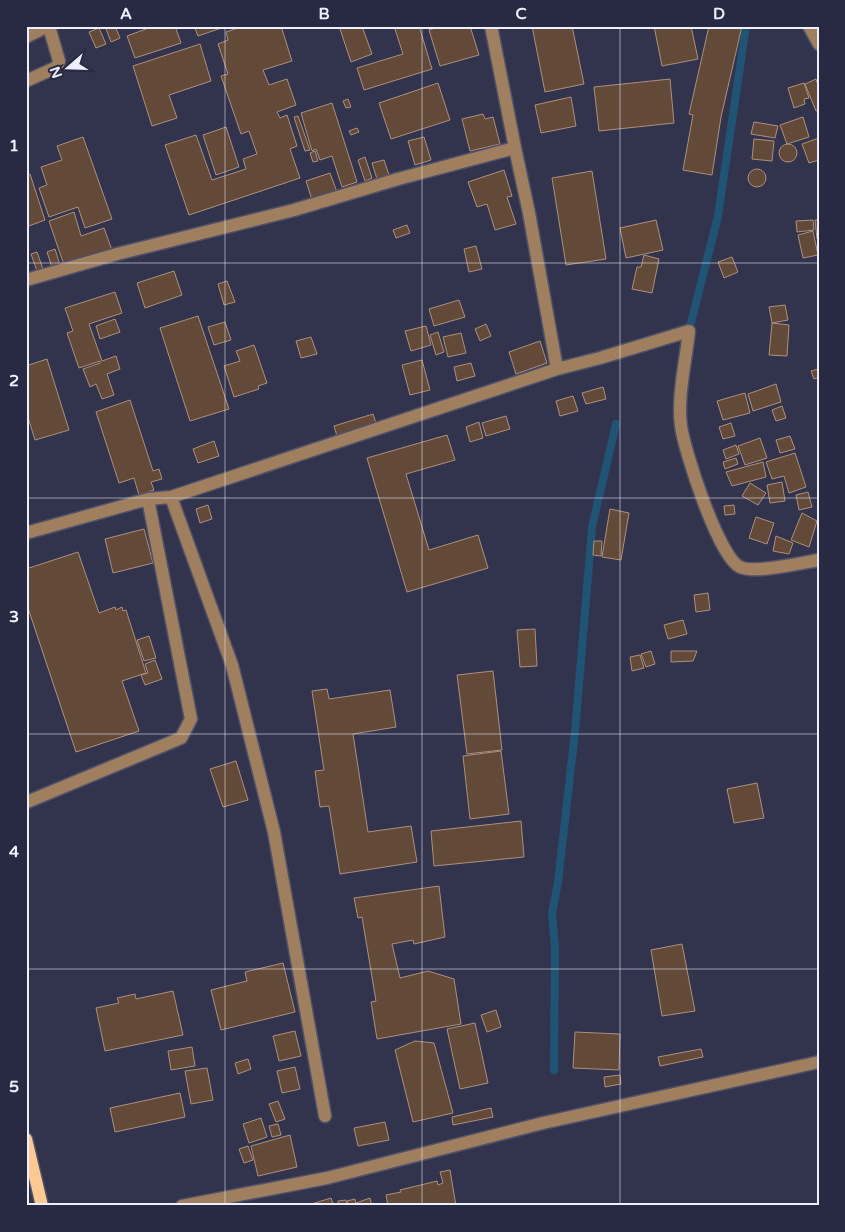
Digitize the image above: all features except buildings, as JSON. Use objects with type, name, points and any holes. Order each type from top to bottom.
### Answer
[{"type":"main road","points":[[26,1138],[42,1206]]},
{"type":"street","points":[[491,26],[529,213],[557,369]]},
{"type":"street","points":[[809,26],[819,44]]},
{"type":"street","points":[[26,37],[44,28],[50,30],[60,61],[57,67],[26,81]]},
{"type":"street","points":[[26,280],[117,254],[294,210],[398,179],[515,148]]},
{"type":"street","points":[[26,533],[148,499],[171,497],[557,369],[689,331],[681,425],[688,456],[704,504],[727,552],[739,567],[753,570],[819,560]]},
{"type":"street","points":[[171,497],[232,665],[272,823],[325,1116]]},
{"type":"street","points":[[27,802],[181,738],[191,719],[148,499]]},
{"type":"street","points":[[182,1206],[327,1178],[542,1123],[819,1062]]},
{"type":"waterway","points":[[689,331],[718,216],[746,26]]},
{"type":"waterway","points":[[554,1070],[555,948],[552,914],[558,882],[575,732],[592,527],[616,424]]}]
